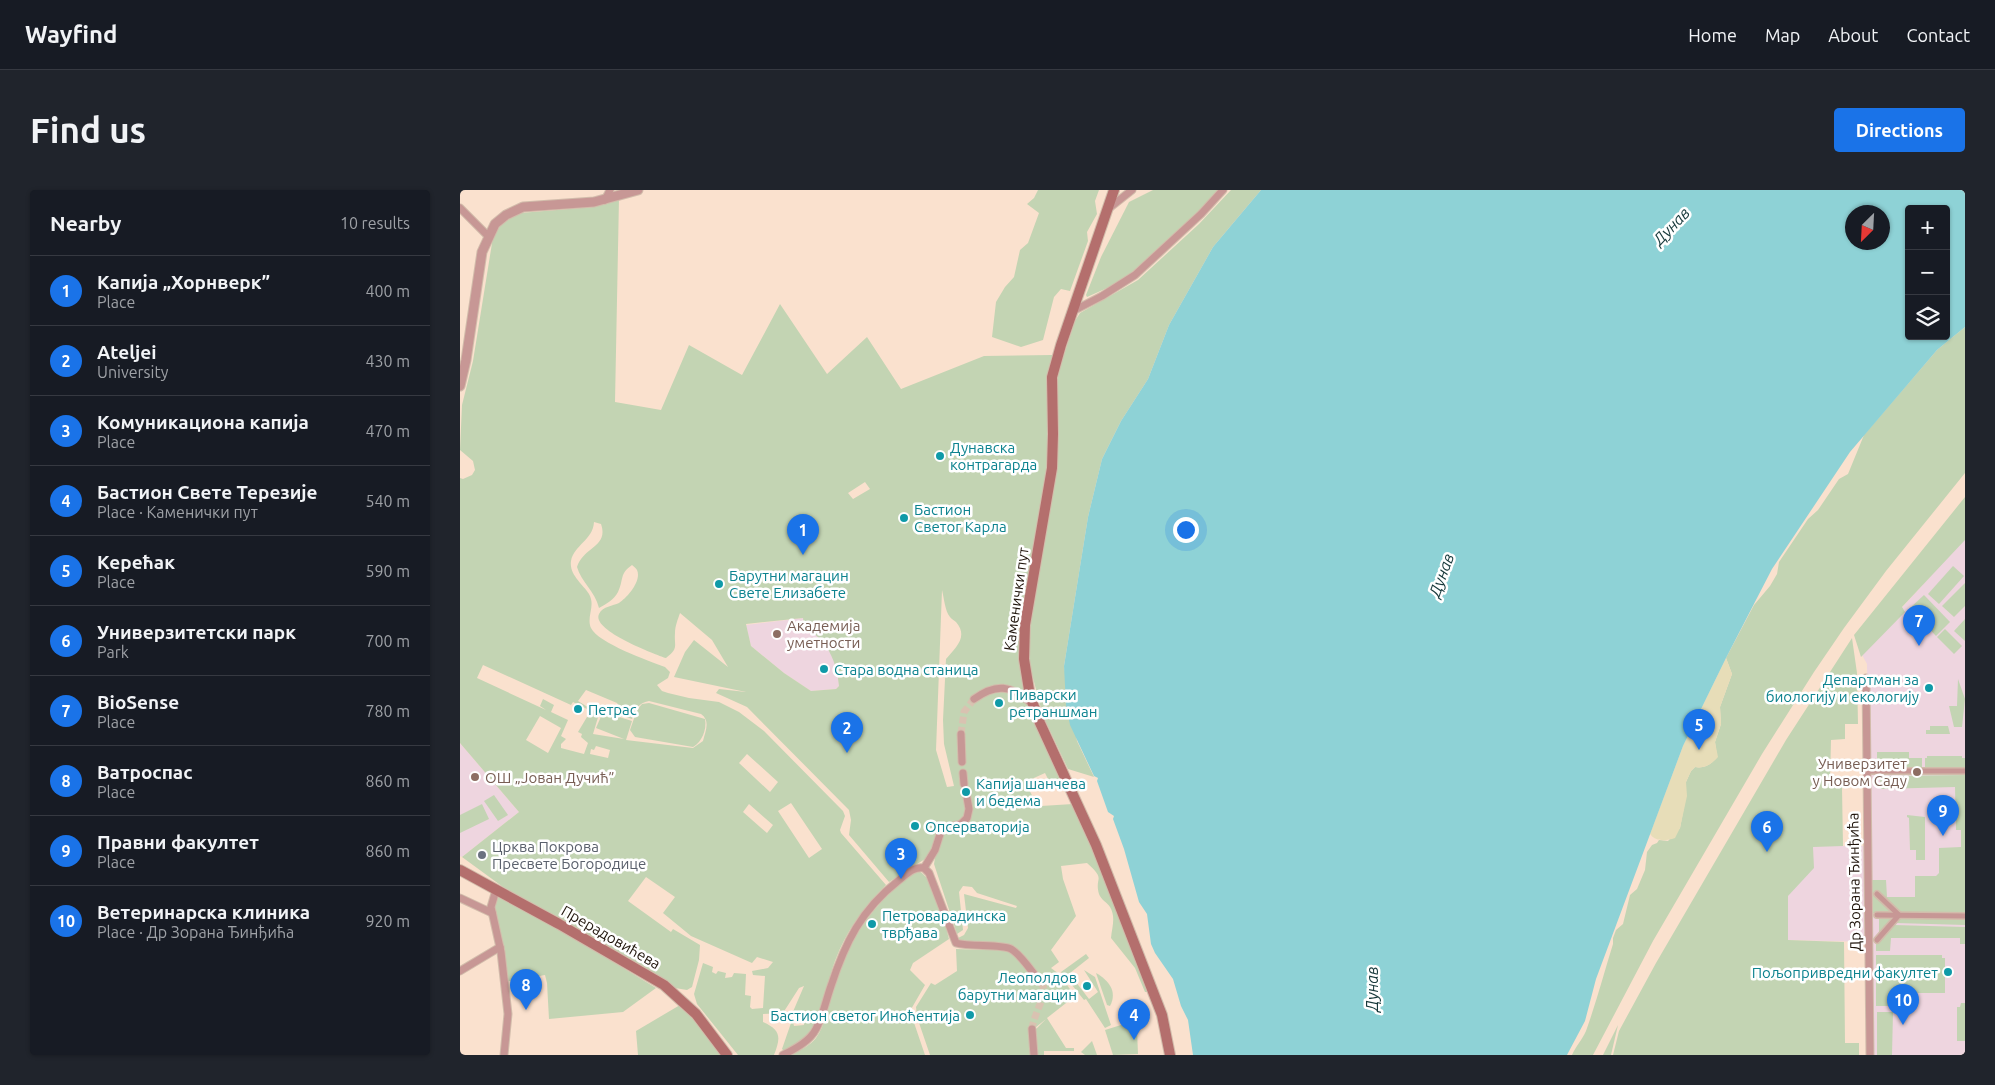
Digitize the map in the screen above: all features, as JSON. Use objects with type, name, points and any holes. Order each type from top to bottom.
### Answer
[{"type":"main road","name":"Каменички пут","points":[[1114,190],[1072,311],[1052,377],[1052,468],[1025,625],[1024,660],[1027,684],[1034,705],[1056,760],[1096,845],[1134,942],[1162,1016],[1170,1055]]},
{"type":"main road","name":"Прерадовићева","points":[[460,870],[559,924],[664,985],[696,1014],[727,1055]]},
{"type":"street","points":[[605,200],[610,190]]},
{"type":"street","points":[[460,386],[468,351],[482,252],[495,224],[523,207],[594,202],[638,190]]},
{"type":"street","points":[[1108,209],[1132,190]]},
{"type":"street","points":[[1072,311],[1102,296],[1135,275],[1201,214],[1223,190]]},
{"type":"street","points":[[460,208],[488,236]]},
{"type":"street","name":"Др Зорана Ђинђића","points":[[1866,678],[1870,1055]]},
{"type":"street","points":[[974,699],[985,691],[1005,688],[1024,697],[1034,705]]},
{"type":"street","points":[[962,734],[962,762]]},
{"type":"street","points":[[1867,771],[1965,771]]},
{"type":"street","points":[[924,868],[941,831],[945,828],[961,824],[967,818],[969,809],[963,773]]},
{"type":"street","points":[[924,868],[929,873],[956,943],[971,946],[1004,947],[1012,950],[1038,978]]},
{"type":"street","points":[[783,1055],[804,1042],[816,1030],[844,950],[863,916],[891,887],[914,869],[924,868]]},
{"type":"street","points":[[496,890],[491,902],[492,913],[500,947],[508,1014],[504,1055]]},
{"type":"street","points":[[1877,894],[1899,915]]},
{"type":"street","points":[[460,898],[492,913]]},
{"type":"street","points":[[1877,915],[1965,916]]},
{"type":"street","points":[[1877,940],[1899,915]]},
{"type":"street","points":[[460,971],[500,947]]},
{"type":"street","points":[[1032,1029],[1034,1055]]},
{"type":"shaded area","name":"Универзитет у Новом Саду","points":[[1965,538],[1965,1055],[1872,1055],[1871,942],[1788,940],[1788,896],[1813,846],[1869,846],[1867,664],[1861,653]]},
{"type":"shaded area","points":[[803,618],[804,627],[817,633],[832,655],[838,668],[839,686],[836,689],[811,691],[784,673],[751,646],[746,625]]},
{"type":"shaded area","name":"ОШ „Јован Дучић”","points":[[460,743],[519,812],[462,857],[460,856]]},
{"type":"green space","points":[[1038,190],[1099,190],[1095,201],[1097,214],[1087,232],[1088,241],[1070,291],[1061,289],[1054,297],[1043,340],[1021,347],[992,337],[996,302],[1014,277],[1020,250],[1028,243],[1039,213],[1027,204],[1034,198]]},
{"type":"green space","points":[[1153,190],[1222,190],[1130,274],[1114,285],[1087,297],[1086,295],[1101,257],[1129,202]]},
{"type":"green space","points":[[1231,190],[1261,190],[1213,247],[1169,325],[1148,379],[1121,421],[1102,459],[1088,517],[1064,666],[1077,741],[1094,777],[1068,769],[1043,716],[1028,659],[1030,624],[1056,475],[1057,376],[1075,321],[1080,313],[1138,280],[1199,224]]},
{"type":"green space","points":[[619,198],[615,402],[661,410],[689,345],[742,375],[780,304],[827,374],[867,337],[901,389],[984,356],[1052,355],[1050,449],[1021,660],[1067,791],[1065,792],[1062,787],[1059,788],[1055,779],[1049,781],[1045,773],[1025,782],[1035,801],[1038,800],[1041,806],[1073,804],[1083,821],[1148,992],[1145,992],[1135,968],[1111,938],[1113,915],[1110,907],[1099,894],[1099,878],[1097,873],[1087,863],[1061,866],[1063,879],[1076,916],[1051,950],[1059,962],[1051,968],[1059,974],[1075,996],[1047,1018],[1066,1048],[1074,1048],[1074,1051],[1044,1051],[1044,1055],[1038,1055],[1035,1030],[1046,1019],[1030,1032],[1031,1055],[930,1055],[917,1017],[916,1007],[931,983],[935,985],[957,971],[956,949],[986,950],[1014,948],[960,941],[958,938],[964,935],[968,928],[964,894],[1016,908],[1017,906],[977,893],[972,887],[963,886],[959,892],[963,930],[957,934],[934,864],[936,852],[889,882],[849,835],[851,820],[849,810],[747,707],[716,693],[719,689],[746,692],[674,677],[685,652],[694,640],[728,667],[712,640],[680,613],[676,628],[675,647],[666,658],[625,640],[604,627],[599,620],[599,614],[603,609],[619,603],[626,597],[636,584],[638,574],[637,569],[632,565],[628,568],[623,574],[620,588],[616,595],[610,602],[599,608],[577,567],[584,555],[599,542],[603,532],[601,524],[594,522],[593,528],[573,555],[571,561],[574,575],[591,598],[591,628],[603,640],[665,667],[670,672],[668,678],[657,685],[662,691],[689,698],[719,702],[739,712],[764,731],[843,811],[845,816],[840,830],[841,833],[886,885],[863,911],[844,940],[832,969],[816,1023],[808,1037],[784,1051],[782,1049],[791,1023],[793,1022],[794,1026],[804,1025],[803,1013],[792,1014],[804,986],[799,988],[783,1013],[763,1014],[763,1022],[773,1028],[778,1035],[778,1043],[774,1055],[738,1055],[697,1004],[694,994],[703,963],[713,967],[712,972],[716,974],[718,971],[726,973],[725,978],[732,977],[734,973],[746,974],[745,995],[751,996],[750,1007],[752,1009],[763,1008],[765,976],[753,975],[752,971],[768,968],[773,962],[757,957],[752,963],[691,936],[663,913],[675,897],[646,877],[628,901],[671,932],[673,929],[700,945],[699,960],[692,987],[687,990],[675,988],[561,919],[503,887],[462,857],[519,812],[460,743],[460,478],[463,479],[472,475],[475,470],[473,461],[460,450],[462,405],[473,361],[493,237],[502,222],[520,213],[593,207]],"holes":[[[865,482],[870,489],[853,499],[848,493]],[[942,590],[948,614],[960,627],[961,633],[957,646],[946,659],[943,720],[944,744],[954,786],[947,787],[936,750]],[[803,618],[804,628],[812,632],[825,644],[836,668],[839,686],[836,689],[811,691],[784,673],[751,646],[746,624]],[[483,665],[571,705],[573,702],[587,709],[587,717],[578,732],[582,734],[581,737],[588,743],[584,754],[561,748],[561,744],[566,739],[561,736],[568,720],[551,712],[554,705],[543,699],[540,706],[546,710],[477,678]],[[586,690],[617,703],[620,708],[620,715],[632,719],[638,707],[642,703],[649,701],[701,714],[707,723],[703,741],[693,748],[626,740],[632,721],[603,712],[596,728],[624,739],[593,734],[599,714],[578,701]],[[540,716],[561,728],[548,753],[526,740]],[[596,746],[610,750],[608,758],[590,754],[591,749],[594,750]],[[747,754],[778,782],[770,792],[739,763]],[[791,803],[822,849],[809,858],[778,811]],[[749,804],[773,825],[767,833],[743,812]]]},
{"type":"green space","points":[[1965,327],[1965,473],[1886,571],[1814,672],[1762,754],[1653,941],[1593,1055],[1572,1055],[1586,1031],[1613,944],[1613,938],[1616,930],[1623,924],[1630,895],[1637,889],[1645,870],[1647,852],[1659,840],[1668,841],[1680,828],[1686,796],[1686,782],[1691,771],[1695,767],[1708,765],[1717,757],[1715,742],[1721,724],[1720,707],[1732,674],[1726,658],[1754,605],[1770,586],[1777,574],[1779,562],[1808,519],[1818,510],[1839,479],[1848,474],[1864,435],[1937,350]]},
{"type":"green space","points":[[1965,497],[1965,540],[1902,607],[1905,612],[1861,657],[1854,635]]},
{"type":"green space","points":[[1953,566],[1964,576],[1939,604],[1928,594]]},
{"type":"green space","points":[[1965,583],[1965,606],[1954,617],[1942,606]]},
{"type":"green space","points":[[1924,595],[1950,622],[1936,636],[1910,608]]},
{"type":"green space","points":[[1965,619],[1965,641],[1954,631]]},
{"type":"green space","points":[[1945,629],[1962,646],[1954,654],[1937,637]]},
{"type":"green space","points":[[1852,638],[1857,673],[1858,724],[1845,724],[1845,739],[1831,740],[1830,782],[1844,782],[1847,788],[1842,788],[1843,846],[1813,847],[1814,868],[1788,896],[1788,940],[1844,942],[1845,1043],[1859,1043],[1859,1055],[1613,1055],[1619,1031],[1656,963],[1786,740]]},
{"type":"green space","points":[[1958,679],[1965,699],[1962,727],[1954,727],[1949,706],[1957,706]]},
{"type":"green space","points":[[649,703],[705,719],[704,731],[699,742],[693,747],[635,737],[630,730],[637,710],[642,704]]},
{"type":"green space","points":[[1930,726],[1948,726],[1950,734],[1926,734],[1926,730],[1930,730]]},
{"type":"green space","points":[[1877,752],[1909,752],[1909,758],[1922,758],[1922,770],[1877,769]]},
{"type":"green space","points":[[1927,756],[1962,756],[1962,758],[1965,758],[1965,769],[1925,770],[1925,758]]},
{"type":"green space","points":[[1965,775],[1965,913],[1872,913],[1870,880],[1886,880],[1887,897],[1915,897],[1915,876],[1936,876],[1939,873],[1939,848],[1961,847],[1961,830],[1956,830],[1955,787],[1881,789],[1880,776]]},
{"type":"green space","points":[[494,795],[508,815],[498,821],[484,801]]},
{"type":"green space","points":[[482,804],[489,819],[460,833],[460,815]]},
{"type":"green space","points":[[1907,815],[1925,817],[1925,860],[1916,860],[1916,850],[1910,850],[1909,818]]},
{"type":"green space","points":[[916,870],[922,873],[933,889],[942,911],[949,939],[913,963],[910,970],[925,985],[910,1011],[925,1055],[791,1055],[805,1048],[819,1034],[844,961],[867,919],[882,901]]},
{"type":"green space","points":[[498,896],[556,927],[656,988],[623,1012],[549,1019],[545,975],[506,981],[491,902]]},
{"type":"green space","points":[[1902,917],[1965,919],[1965,925],[1896,923]]},
{"type":"green space","points":[[1879,918],[1894,918],[1879,933]]},
{"type":"green space","points":[[1894,925],[1965,927],[1965,944],[1960,944],[1960,938],[1891,938],[1890,951],[1876,951],[1876,944]]},
{"type":"green space","points":[[1086,954],[1089,958],[1065,977],[1061,972]]},
{"type":"green space","points":[[1876,955],[1942,955],[1942,958],[1945,958],[1945,993],[1891,993],[1890,1006],[1876,1006]]},
{"type":"green space","points":[[1084,970],[1095,977],[1111,1025],[1105,1028],[1086,999],[1084,1000],[1068,980],[1072,977],[1089,999],[1098,992]]},
{"type":"green space","points":[[1096,973],[1110,986],[1113,996],[1110,1006],[1107,1005]]},
{"type":"green space","points":[[1961,1003],[1965,1003],[1965,1041],[1957,1041],[1957,1007],[1960,1007]]},
{"type":"green space","points":[[680,1005],[694,1017],[724,1055],[638,1055],[636,1031]]},
{"type":"green space","points":[[1877,1012],[1893,1012],[1892,1055],[1877,1055]]},
{"type":"green space","points":[[1134,1021],[1137,1030],[1138,1054],[1113,1055],[1105,1030]]},
{"type":"green space","points":[[1618,1025],[1611,1055],[1603,1055]]},
{"type":"green space","points":[[1092,1041],[1097,1055],[1085,1055],[1081,1052]]},
{"type":"sand","points":[[1726,658],[1732,674],[1720,707],[1721,724],[1715,742],[1718,757],[1708,765],[1695,767],[1691,771],[1686,782],[1687,796],[1680,828],[1675,838],[1658,840],[1650,834],[1683,746]]},
{"type":"water","name":"Дунав","points":[[1261,190],[1965,190],[1965,327],[1950,339],[1950,205],[1905,205],[1905,340],[1949,340],[1937,350],[1850,452],[1772,569],[1683,746],[1596,979],[1585,1021],[1567,1055],[1193,1055],[1188,1020],[1181,1006],[1173,979],[1151,944],[1147,914],[1139,902],[1124,849],[1113,819],[1114,816],[1108,812],[1097,781],[1098,778],[1094,776],[1070,725],[1066,705],[1064,666],[1088,517],[1102,459],[1121,421],[1148,379],[1169,325],[1213,247]]},
{"type":"tunnel","points":[[961,734],[964,712],[974,699]]},
{"type":"tunnel","points":[[1032,1029],[1044,993],[1043,986],[1037,978]]},
{"type":"place","name":"Дунавска контрагарда","points":[[940,456]]},
{"type":"place","name":"Бастион Светог Карла","points":[[904,518]]},
{"type":"place","name":"Капија „Хорнверк”","points":[[803,555]]},
{"type":"place","name":"Барутни магацин Свете Елизабете","points":[[719,584]]},
{"type":"place","name":"Академија уметности","points":[[777,634]]},
{"type":"place","name":"BioSense","points":[[1919,646]]},
{"type":"place","name":"Стара водна станица","points":[[824,669]]},
{"type":"place","name":"Департман за биологију и екологију","points":[[1929,688]]},
{"type":"place","name":"Пиварски ретраншман","points":[[999,703]]},
{"type":"place","name":"Петрас","points":[[578,709]]},
{"type":"place","name":"Керећак","points":[[1699,750]]},
{"type":"place","name":"Ateljei","points":[[847,753]]},
{"type":"place","name":"Универзитет у Новом Саду","points":[[1917,772]]},
{"type":"place","name":"ОШ „Јован Дучић”","points":[[475,777]]},
{"type":"place","name":"Капија шанчева и бедема","points":[[966,792]]},
{"type":"place","name":"Опсерваторија","points":[[915,826]]},
{"type":"place","name":"Правни факултет","points":[[1943,836]]},
{"type":"place","name":"Универзитетски парк","points":[[1767,852]]},
{"type":"place","name":"Црква Покрова Пресвете Богородице","points":[[482,855]]},
{"type":"place","name":"Комуникациона капија","points":[[901,879]]},
{"type":"place","name":"Петроварадинска тврђава","points":[[872,924]]},
{"type":"place","name":"Пољопривредни факултет","points":[[1948,972]]},
{"type":"place","name":"Леополдов барутни магацин","points":[[1087,986]]},
{"type":"place","name":"Ватроспас","points":[[526,1010]]},
{"type":"place","name":"Бастион светог Иноћентија","points":[[970,1015]]},
{"type":"place","name":"Ветеринарска клиника","points":[[1903,1025]]},
{"type":"place","name":"Бастион Свете Терезије","points":[[1134,1040]]}]
